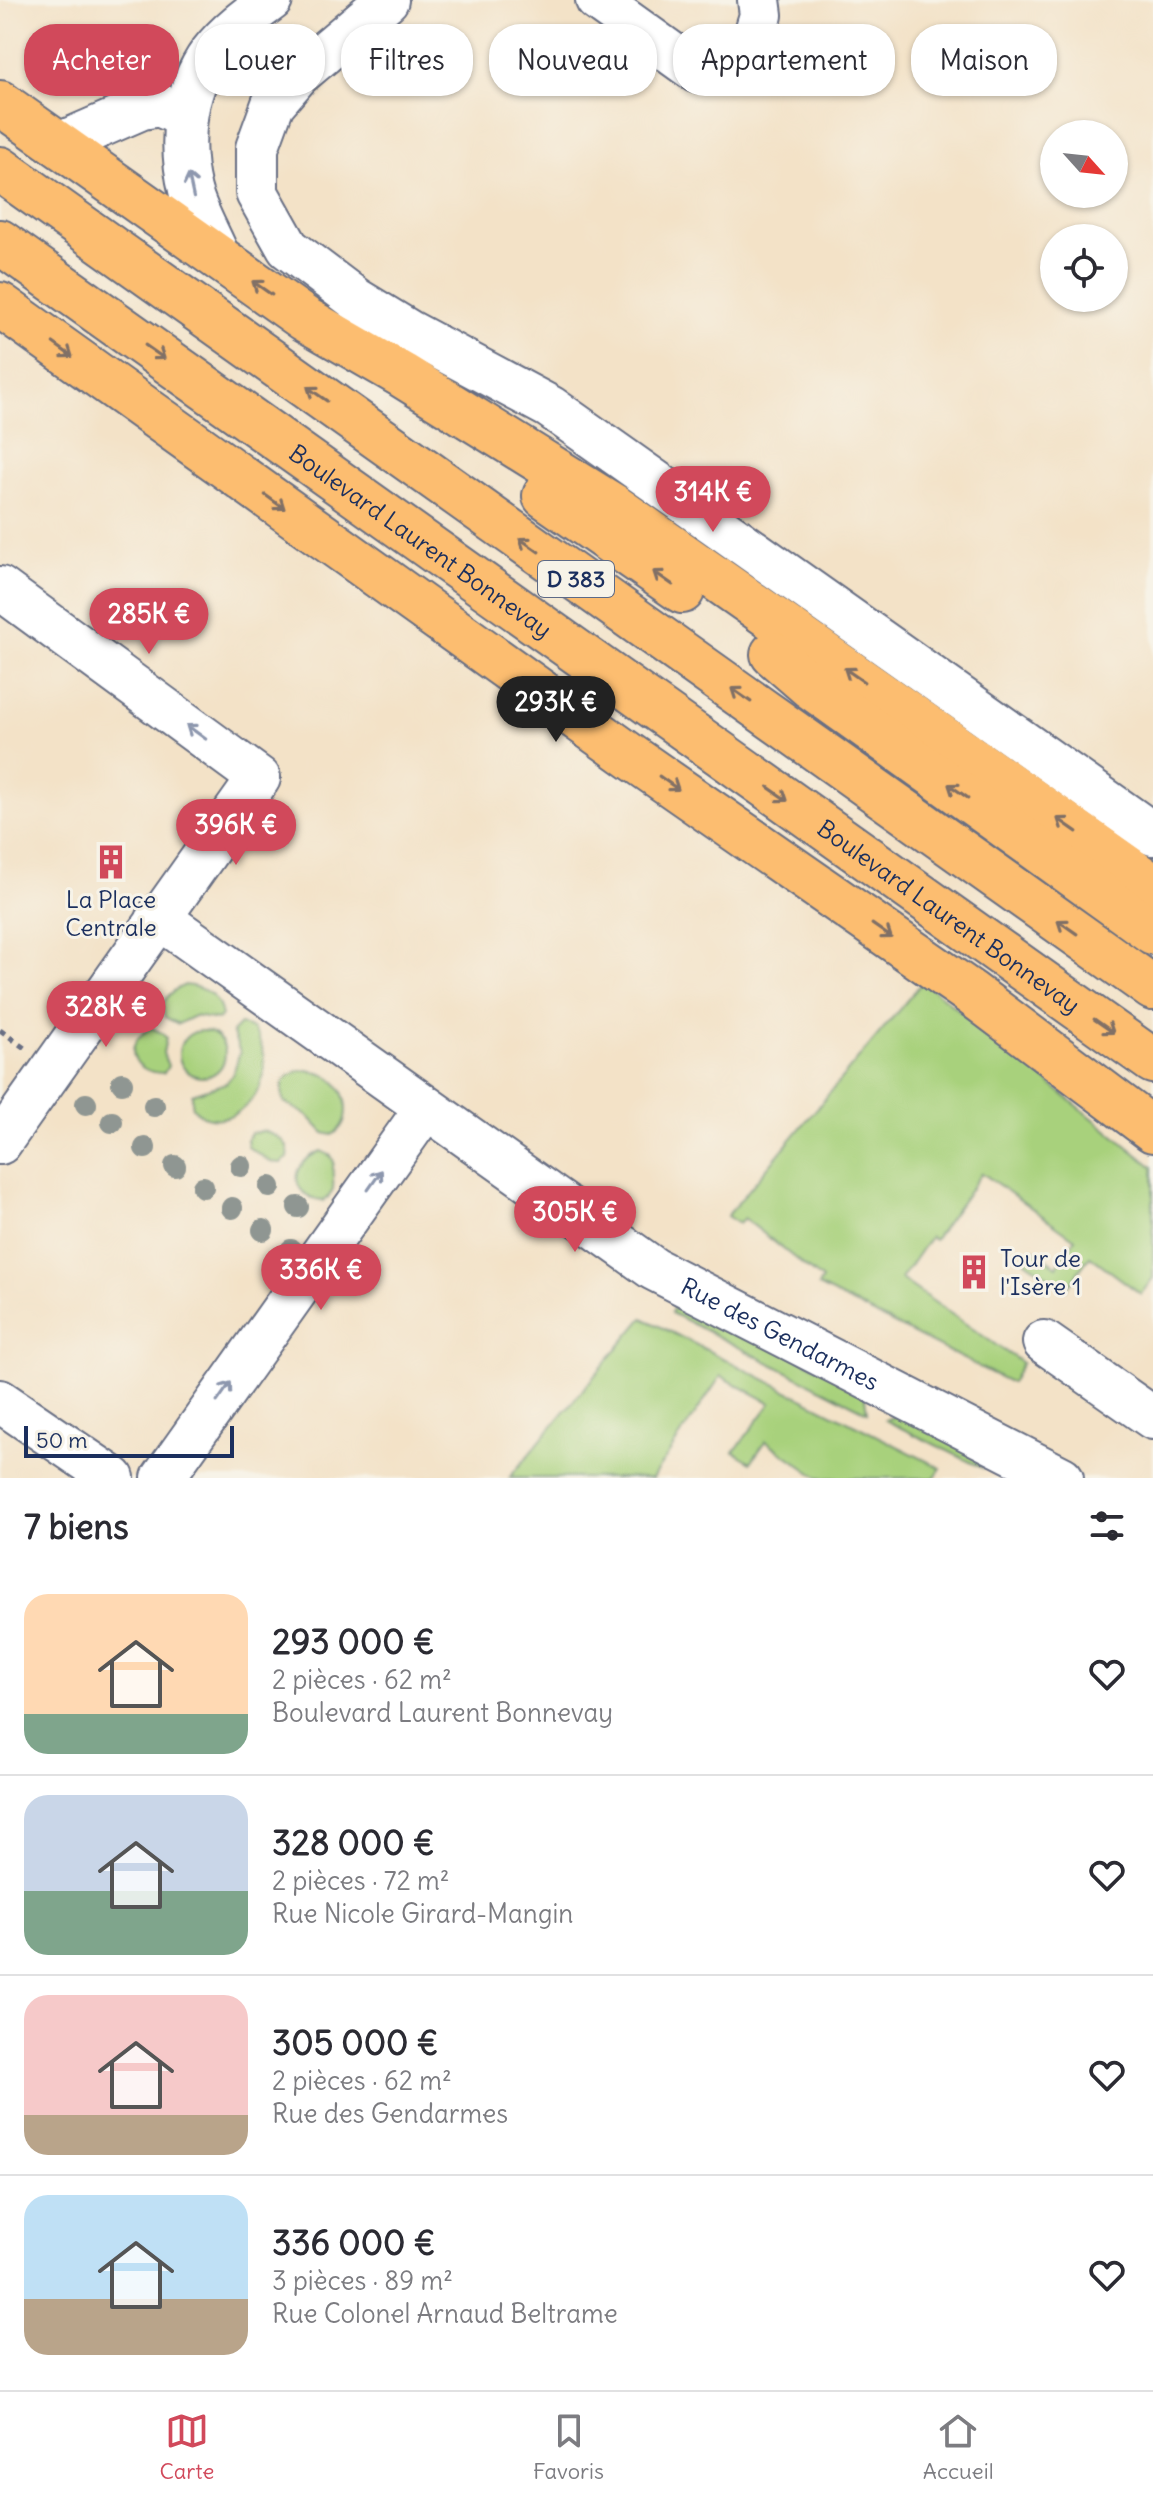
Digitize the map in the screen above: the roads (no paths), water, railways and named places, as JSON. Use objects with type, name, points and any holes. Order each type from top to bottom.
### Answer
[{"type":"main road","points":[[0,103],[305,319],[394,391],[773,654],[810,686],[1153,932]]},
{"type":"main road","name":"D 383","points":[[0,169],[1153,988]]},
{"type":"main road","name":"Boulevard Laurent Bonnevay","points":[[0,242],[1153,1061]]},
{"type":"main road","points":[[0,305],[633,758],[971,993],[1145,1122]]},
{"type":"main road","points":[[305,319],[402,375],[613,506],[1153,886]]},
{"type":"street","points":[[219,258],[190,191],[183,134],[186,117],[193,85],[210,54],[233,28],[271,0]]},
{"type":"street","points":[[387,0],[298,75],[273,104],[257,148],[257,193],[288,248],[357,300],[550,407],[1153,834]]},
{"type":"street","points":[[597,0],[696,71],[726,69],[751,49],[761,15],[759,0]]},
{"type":"street","points":[[59,144],[142,108],[159,105],[186,117]]},
{"type":"street","points":[[0,588],[259,778],[0,1143]]},
{"type":"street","name":"Rue des Gendarmes","points":[[158,917],[654,1269],[1062,1478]]},
{"type":"street","points":[[163,1478],[426,1108]]},
{"type":"street","points":[[1044,1342],[1153,1418]]},
{"type":"street","points":[[0,1401],[113,1478]]},
{"type":"place","name":"La Place Centrale","points":[[111,862]]},
{"type":"place","name":"Tour de l'Isère 1","points":[[974,1272]]}]
